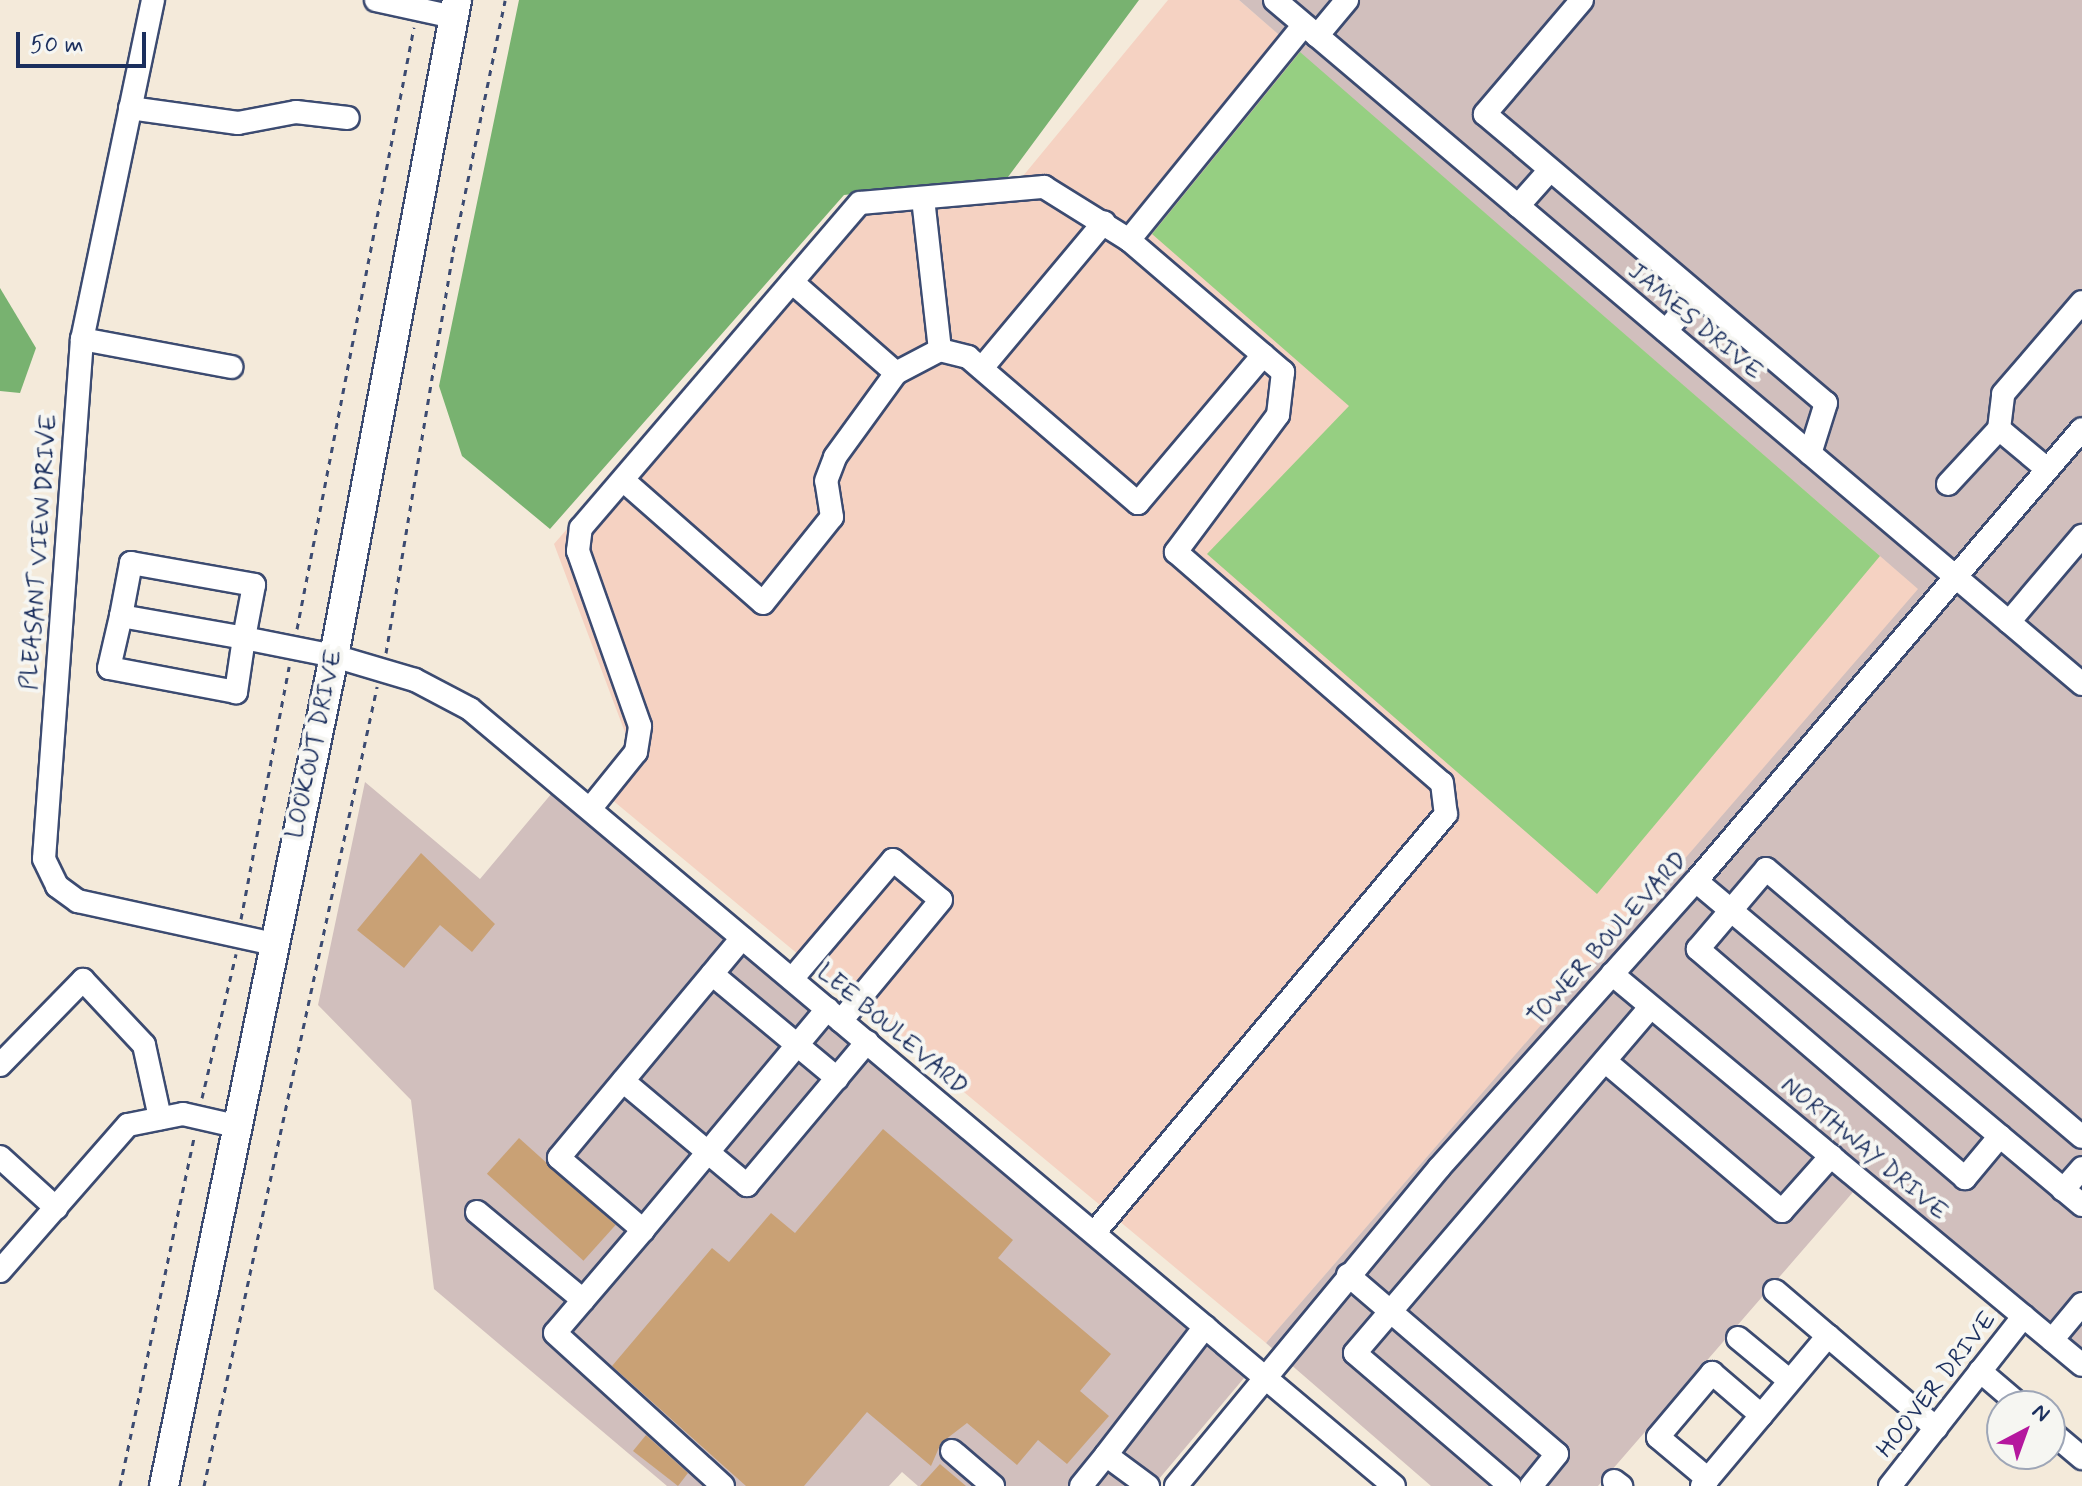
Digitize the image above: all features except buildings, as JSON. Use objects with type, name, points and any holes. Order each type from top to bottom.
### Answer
[{"type":"main road","name":"LOOKOUT DRIVE","points":[[164,1486],[334,656],[455,8]]},
{"type":"street","name":"PLEASANT VIEW DRIVE","points":[[153,0],[82,339],[44,859],[57,886],[78,901],[273,944]]},
{"type":"street","points":[[376,0],[416,9],[455,8]]},
{"type":"street","name":"JAMES DRIVE","points":[[1275,0],[2082,684]]},
{"type":"street","points":[[1129,240],[1311,30],[1347,0]]},
{"type":"street","points":[[1582,0],[1485,114],[1826,403],[1810,454]]},
{"type":"street","points":[[130,108],[238,123],[296,112],[348,118]]},
{"type":"street","points":[[1518,206],[1550,170]]},
{"type":"street","points":[[590,809],[636,752],[640,726],[578,551],[581,528],[860,203],[1044,187],[1129,240],[1283,372],[1278,415],[1176,552],[1442,783],[1446,814],[1094,1233]]},
{"type":"street","points":[[923,198],[940,350]]},
{"type":"street","points":[[982,368],[1104,222]]},
{"type":"street","points":[[792,282],[896,373]]},
{"type":"street","points":[[1666,331],[1697,294]]},
{"type":"street","points":[[1948,484],[1999,429],[2003,394],[2082,302]]},
{"type":"street","points":[[82,339],[231,367]]},
{"type":"street","points":[[940,350],[982,368],[1138,503],[1263,355]]},
{"type":"street","points":[[623,480],[763,603],[832,517],[826,481],[835,457],[896,373],[940,350]]},
{"type":"street","points":[[1999,429],[2047,469]]},
{"type":"street","name":"TOWER BOULEVARD","points":[[1176,1486],[1263,1375],[1348,1275],[1696,881],[2082,429]]},
{"type":"street","points":[[2009,622],[2082,536]]},
{"type":"street","points":[[131,563],[254,585],[236,692],[109,668],[121,616],[131,563]]},
{"type":"street","name":"LEE BOULEVARD","points":[[121,616],[334,656],[383,669],[470,709],[1394,1486]]},
{"type":"street","points":[[723,1486],[555,1333],[798,1045],[834,1015],[941,900],[893,860],[792,979]]},
{"type":"street","points":[[2000,1136],[1965,1178],[1698,949],[1766,869],[2082,1137]]},
{"type":"street","points":[[1696,881],[2082,1205]]},
{"type":"street","points":[[643,1230],[559,1158],[742,938]]},
{"type":"street","points":[[712,974],[837,1078]]},
{"type":"street","name":"NORTHWAY DRIVE","points":[[1612,974],[2082,1365]]},
{"type":"street","points":[[0,1065],[83,980],[144,1045],[160,1118]]},
{"type":"street","points":[[1510,1486],[1355,1353],[1651,1007]]},
{"type":"street","points":[[623,1081],[747,1185],[867,1042]]},
{"type":"street","points":[[1605,1061],[1782,1211],[1831,1156]]},
{"type":"street","points":[[0,1271],[128,1125],[160,1118],[198,1117],[236,1126]]},
{"type":"street","points":[[0,1157],[56,1208]]},
{"type":"street","points":[[2063,1190],[2082,1168]]},
{"type":"street","points":[[477,1212],[583,1300]]},
{"type":"street","points":[[1348,1275],[1557,1454],[1531,1486]]},
{"type":"street","points":[[1775,1291],[1936,1428]]},
{"type":"street","points":[[2052,1340],[2079,1313]]},
{"type":"street","name":"HOOVER DRIVE","points":[[1890,1486],[2024,1316]]},
{"type":"street","points":[[1081,1486],[1205,1327]]},
{"type":"street","points":[[1761,1415],[1712,1373],[1658,1437],[1705,1482],[1828,1336]]},
{"type":"street","points":[[1738,1338],[1790,1381]]},
{"type":"street","points":[[1980,1371],[2002,1390]]},
{"type":"street","points":[[2066,1444],[2082,1458]]},
{"type":"street","points":[[952,1451],[993,1486]]},
{"type":"street","points":[[1106,1455],[1148,1486]]},
{"type":"path","points":[[204,1486],[333,871],[383,669],[453,252],[505,0]]},
{"type":"path","points":[[120,1486],[238,937],[416,9]]},
{"type":"shaded area","points":[[1168,0],[1239,0],[1919,589],[1266,1343],[593,784],[629,743],[554,544],[857,195],[1014,187]]},
{"type":"shaded area","points":[[1239,0],[2082,0],[2082,1362],[1867,1176],[1598,1486],[1431,1486],[1266,1343],[1918,589]]},
{"type":"shaded area","points":[[365,782],[480,879],[552,793],[1244,1378],[1153,1486],[918,1486],[902,1472],[889,1486],[667,1486],[434,1289],[411,1100],[318,1005]]},
{"type":"green space","points":[[519,0],[1139,0],[1008,177],[844,195],[550,529],[462,456],[439,386]]},
{"type":"green space","points":[[1300,52],[1880,556],[1597,894],[1207,554],[1349,406],[1152,234]]},
{"type":"green space","points":[[0,288],[36,348],[20,393],[0,391]]}]
